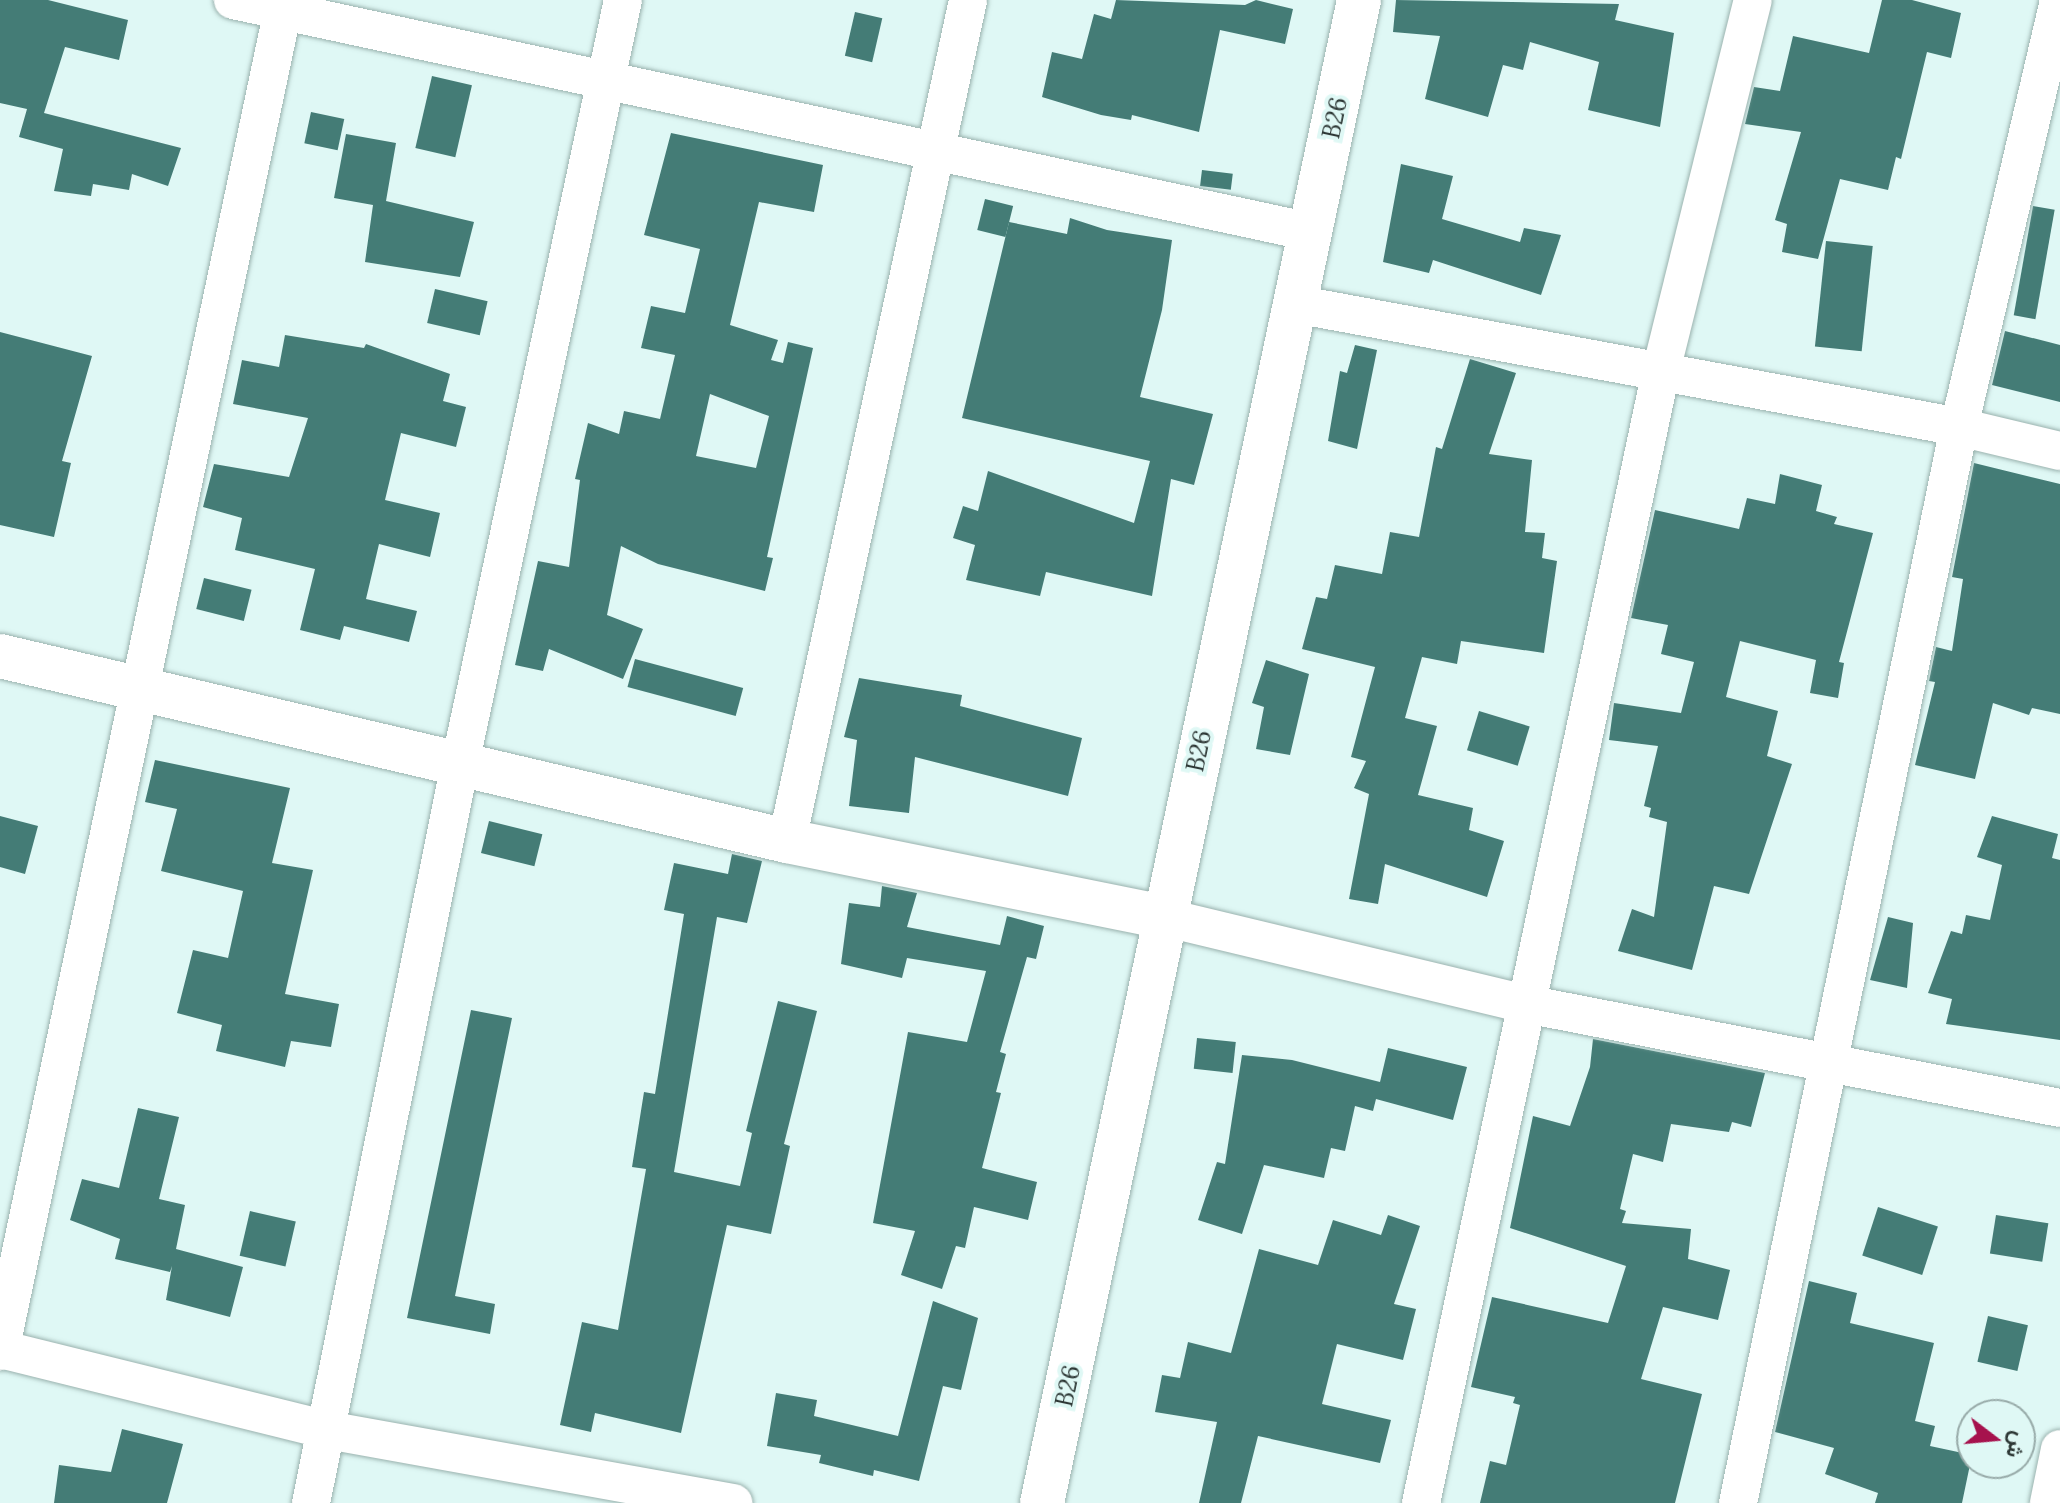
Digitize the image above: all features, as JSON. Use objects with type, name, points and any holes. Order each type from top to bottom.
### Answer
[{"type":"main road","name":"B26","points":[[1042,1503],[1163,917],[1359,0]]},
{"type":"main road","points":[[0,656],[138,691],[787,841],[1163,917]]},
{"type":"street","points":[[233,0],[284,6],[604,81],[1311,232]]},
{"type":"street","points":[[311,1503],[460,764],[623,0]]},
{"type":"street","points":[[787,841],[968,0]]},
{"type":"street","points":[[1421,1503],[1661,371],[1753,0]]},
{"type":"street","points":[[1738,1503],[1831,1065],[1959,427],[2059,0]]},
{"type":"street","points":[[284,6],[0,1350],[327,1430],[652,1496],[733,1503]]},
{"type":"street","points":[[1295,304],[1959,427],[2060,451]]},
{"type":"street","points":[[1163,917],[1526,1004],[2060,1108]]},
{"type":"street","points":[[2049,1503],[2060,1449]]},
{"type":"building","points":[[0,0],[48,0],[128,20],[119,60],[65,47],[44,113],[181,148],[168,186],[132,174],[129,190],[93,184],[91,196],[54,191],[63,149],[19,137],[27,109],[0,103]]},
{"type":"building","points":[[1116,0],[1245,5],[1256,0],[1293,9],[1285,44],[1220,30],[1199,132],[1132,115],[1131,120],[1101,115],[1042,97],[1052,52],[1082,59],[1094,14],[1111,19]]},
{"type":"building","points":[[1396,0],[1619,4],[1615,20],[1674,33],[1660,127],[1588,110],[1599,62],[1530,42],[1523,70],[1503,65],[1488,117],[1425,99],[1440,36],[1393,32]]},
{"type":"building","points":[[1882,0],[1912,0],[1961,13],[1951,58],[1927,52],[1901,159],[1896,157],[1888,190],[1840,179],[1818,259],[1782,252],[1787,224],[1775,220],[1801,132],[1745,124],[1754,87],[1780,91],[1793,36],[1869,53]]},
{"type":"building","points":[[855,12],[882,18],[872,62],[845,56]]},
{"type":"building","points":[[432,76],[472,85],[455,157],[415,148]]},
{"type":"building","points":[[311,112],[344,119],[338,150],[304,143]]},
{"type":"building","points":[[671,133],[823,165],[814,212],[759,202],[730,325],[778,340],[771,360],[783,363],[788,342],[813,348],[767,557],[773,558],[765,591],[658,564],[621,546],[607,615],[643,629],[623,679],[549,649],[543,671],[515,665],[538,561],[569,567],[580,480],[575,479],[588,423],[619,434],[624,411],[660,419],[675,355],[641,348],[651,306],[685,313],[700,249],[644,235]],"holes":[[[710,394],[769,416],[756,468],[696,456]]]},
{"type":"building","points":[[346,134],[396,143],[386,201],[474,222],[460,277],[365,262],[373,205],[334,198]]},
{"type":"building","points":[[1401,164],[1453,176],[1442,219],[1520,242],[1524,228],[1561,235],[1541,295],[1433,260],[1429,273],[1383,262]]},
{"type":"building","points":[[1202,170],[1233,174],[1231,190],[1200,186]]},
{"type":"building","points":[[985,199],[1013,206],[1005,237],[977,230]]},
{"type":"building","points":[[2033,206],[2055,210],[2035,319],[2014,315]]},
{"type":"building","points":[[1070,218],[1107,230],[1172,240],[1162,310],[1140,397],[1213,414],[1194,485],[1171,479],[1152,596],[1046,572],[1040,596],[966,580],[975,545],[953,538],[963,506],[978,511],[988,471],[1134,523],[1150,461],[962,418],[1009,222],[1067,234]]},
{"type":"building","points":[[1826,241],[1873,246],[1862,351],[1815,346]]},
{"type":"building","points":[[435,289],[488,301],[480,335],[427,323]]},
{"type":"building","points":[[2005,331],[2060,345],[2060,402],[1992,385]]},
{"type":"building","points":[[0,332],[92,356],[62,461],[71,463],[54,537],[0,525]]},
{"type":"building","points":[[285,335],[364,348],[366,344],[450,374],[443,401],[466,407],[456,447],[401,433],[385,500],[440,513],[430,557],[379,544],[366,599],[417,611],[409,642],[344,626],[340,640],[300,630],[315,569],[235,550],[242,518],[203,507],[214,464],[289,477],[308,418],[233,404],[242,360],[279,367]]},
{"type":"building","points":[[1355,345],[1377,350],[1357,449],[1328,441],[1340,371],[1347,373]]},
{"type":"building","points":[[1470,359],[1516,373],[1489,454],[1532,460],[1525,532],[1545,533],[1542,558],[1557,561],[1544,653],[1461,641],[1457,664],[1422,657],[1405,718],[1437,726],[1418,795],[1473,808],[1469,830],[1504,841],[1487,897],[1385,864],[1378,904],[1349,899],[1369,794],[1354,788],[1366,761],[1351,757],[1375,667],[1302,649],[1316,597],[1327,599],[1335,565],[1382,574],[1390,532],[1419,537],[1436,447],[1442,449]]},
{"type":"building","points":[[1974,463],[2060,484],[2060,714],[2032,708],[2029,715],[1993,703],[1975,779],[1915,765],[1935,682],[1929,681],[1936,647],[1952,651],[1963,579],[1952,577]]},
{"type":"building","points":[[1780,474],[1822,485],[1816,511],[1837,517],[1834,524],[1873,533],[1839,662],[1844,663],[1838,698],[1810,693],[1816,660],[1740,641],[1726,697],[1778,711],[1767,756],[1792,764],[1749,894],[1714,886],[1692,970],[1618,951],[1632,909],[1654,917],[1667,822],[1649,817],[1651,808],[1644,806],[1658,746],[1609,740],[1614,703],[1681,713],[1694,662],[1661,654],[1668,625],[1631,618],[1655,510],[1739,529],[1747,498],[1775,504]]},
{"type":"building","points":[[204,578],[252,590],[244,621],[196,609]]},
{"type":"building","points":[[635,659],[743,688],[736,716],[627,687]]},
{"type":"building","points":[[1266,660],[1309,674],[1290,755],[1256,749],[1264,707],[1252,703]]},
{"type":"building","points":[[859,678],[962,695],[960,706],[1082,738],[1068,796],[915,757],[909,813],[849,806],[857,740],[844,737]]},
{"type":"building","points":[[1479,711],[1530,726],[1518,766],[1467,750]]},
{"type":"building","points":[[155,760],[290,788],[272,863],[313,870],[285,994],[339,1004],[331,1047],[291,1041],[285,1067],[216,1051],[222,1025],[177,1013],[193,950],[228,958],[243,891],[161,871],[177,809],[145,802]]},
{"type":"building","points":[[0,816],[38,826],[25,874],[0,867]]},
{"type":"building","points":[[1992,816],[2058,834],[2052,858],[2060,860],[2060,1040],[1946,1024],[1952,999],[1928,993],[1951,931],[1962,934],[1966,915],[1990,920],[2002,865],[1977,857]]},
{"type":"building","points":[[489,821],[542,834],[534,866],[481,853]]},
{"type":"building","points":[[732,854],[762,861],[747,923],[717,917],[674,1172],[740,1186],[752,1133],[746,1131],[778,1001],[817,1011],[784,1144],[790,1146],[771,1234],[727,1225],[681,1433],[595,1413],[591,1432],[560,1425],[582,1322],[618,1330],[646,1169],[632,1167],[644,1092],[655,1094],[684,914],[664,910],[674,863],[728,874]]},
{"type":"building","points":[[882,886],[917,893],[907,927],[1000,945],[1007,916],[1044,926],[1036,959],[1027,957],[1000,1052],[1006,1054],[996,1092],[1001,1093],[982,1168],[1037,1182],[1028,1220],[974,1207],[965,1248],[956,1246],[942,1289],[901,1275],[915,1231],[873,1223],[908,1032],[967,1042],[986,971],[907,958],[902,978],[841,964],[849,903],[880,907]]},
{"type":"building","points":[[1888,917],[1913,923],[1907,988],[1870,980]]},
{"type":"building","points":[[471,1010],[512,1018],[455,1296],[495,1304],[490,1334],[407,1318]]},
{"type":"building","points":[[1197,1038],[1236,1042],[1233,1073],[1194,1069]]},
{"type":"building","points":[[1593,1039],[1765,1073],[1751,1127],[1732,1122],[1729,1132],[1671,1124],[1663,1162],[1633,1154],[1620,1209],[1626,1211],[1622,1223],[1691,1229],[1688,1259],[1730,1270],[1718,1320],[1663,1307],[1641,1379],[1702,1394],[1675,1503],[1480,1503],[1490,1461],[1506,1465],[1520,1405],[1513,1403],[1515,1397],[1471,1387],[1492,1297],[1608,1323],[1626,1266],[1510,1228],[1533,1116],[1570,1126],[1590,1067]]},
{"type":"building","points":[[1388,1048],[1467,1067],[1453,1120],[1376,1099],[1373,1111],[1355,1106],[1345,1151],[1331,1148],[1324,1178],[1264,1165],[1242,1234],[1198,1220],[1217,1162],[1225,1164],[1242,1055],[1292,1060],[1380,1082]]},
{"type":"building","points":[[138,1108],[179,1117],[159,1199],[185,1205],[176,1249],[243,1267],[230,1317],[166,1300],[172,1266],[170,1272],[115,1259],[120,1239],[70,1220],[82,1179],[119,1188]]},
{"type":"building","points":[[1878,1207],[1938,1226],[1922,1275],[1862,1256]]},
{"type":"building","points":[[250,1211],[296,1222],[285,1266],[240,1256]]},
{"type":"building","points":[[1388,1215],[1420,1226],[1394,1304],[1416,1309],[1403,1360],[1337,1344],[1322,1404],[1391,1420],[1380,1463],[1258,1436],[1241,1503],[1199,1503],[1217,1422],[1155,1412],[1162,1375],[1180,1378],[1188,1342],[1231,1353],[1259,1249],[1318,1265],[1333,1220],[1381,1235]]},
{"type":"building","points":[[1996,1215],[2048,1223],[2042,1262],[1990,1254]]},
{"type":"building","points":[[1809,1281],[1857,1293],[1850,1323],[1934,1343],[1915,1421],[1935,1426],[1930,1446],[1956,1452],[1956,1479],[1967,1479],[1962,1503],[1875,1503],[1878,1493],[1825,1474],[1834,1448],[1775,1432]]},
{"type":"building","points":[[933,1301],[978,1318],[961,1390],[943,1386],[919,1481],[874,1470],[873,1476],[819,1463],[821,1455],[767,1446],[776,1393],[817,1400],[814,1416],[898,1436]]},
{"type":"building","points":[[1988,1316],[2028,1325],[2017,1371],[1977,1362]]},
{"type":"building","points":[[122,1429],[183,1444],[167,1503],[54,1503],[59,1465],[111,1472]]}]
